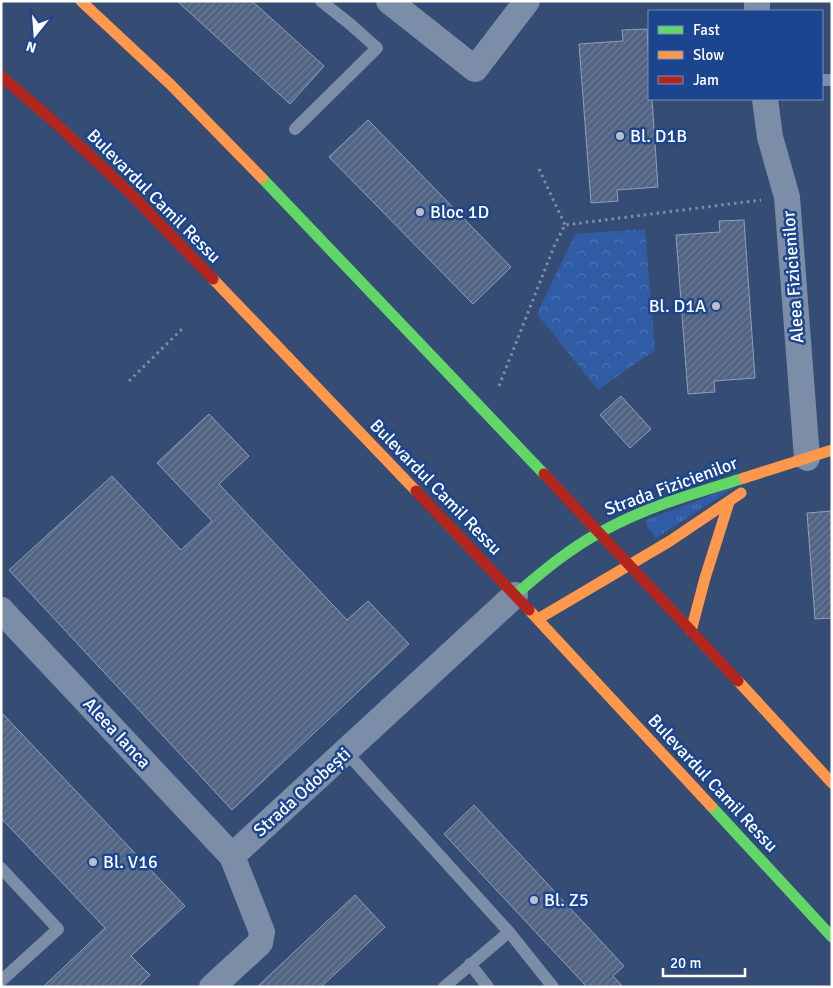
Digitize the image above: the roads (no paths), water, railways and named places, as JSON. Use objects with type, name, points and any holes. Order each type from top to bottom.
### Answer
[{"type":"main road","points":[[81,1],[170,84],[244,159],[631,564],[832,783]]},
{"type":"main road","name":"Bulevardul Camil Ressu","points":[[1,76],[138,201],[538,619],[832,937]]},
{"type":"main road","name":"Strada Fizicienilor","points":[[515,595],[547,568],[600,532],[642,512],[682,497],[832,450]]},
{"type":"main road","name":"Strada Fizicienilor","points":[[538,619],[670,541],[729,502],[770,470]]},
{"type":"main road","points":[[691,631],[705,578],[729,502]]},
{"type":"street","points":[[389,1],[475,69],[527,1]]},
{"type":"street","name":"Aleea Fizicienilor","points":[[764,100],[770,137],[787,197],[806,458]]},
{"type":"street","name":"Strada Odobești","points":[[232,856],[515,595]]},
{"type":"street","name":"Aleea Ianca","points":[[1,610],[232,856]]},
{"type":"street","points":[[487,621],[506,618],[529,621],[538,619]]},
{"type":"street","points":[[212,987],[260,943],[262,932],[232,856]]},
{"type":"lane","points":[[295,129],[377,48],[321,1]]},
{"type":"lane","points":[[346,752],[509,932],[553,987]]},
{"type":"lane","points":[[1,868],[58,929],[1,981]]},
{"type":"lane","points":[[444,987],[509,932]]},
{"type":"lane","points":[[470,964],[488,987]]},
{"type":"place","name":"Bl. D1B","points":[[620,136]]},
{"type":"place","name":"Bloc 1D","points":[[420,212]]},
{"type":"place","name":"Bl. D1A","points":[[716,306]]},
{"type":"place","name":"Bl. V16","points":[[93,862]]},
{"type":"place","name":"Bl. Z5","points":[[534,900]]}]
